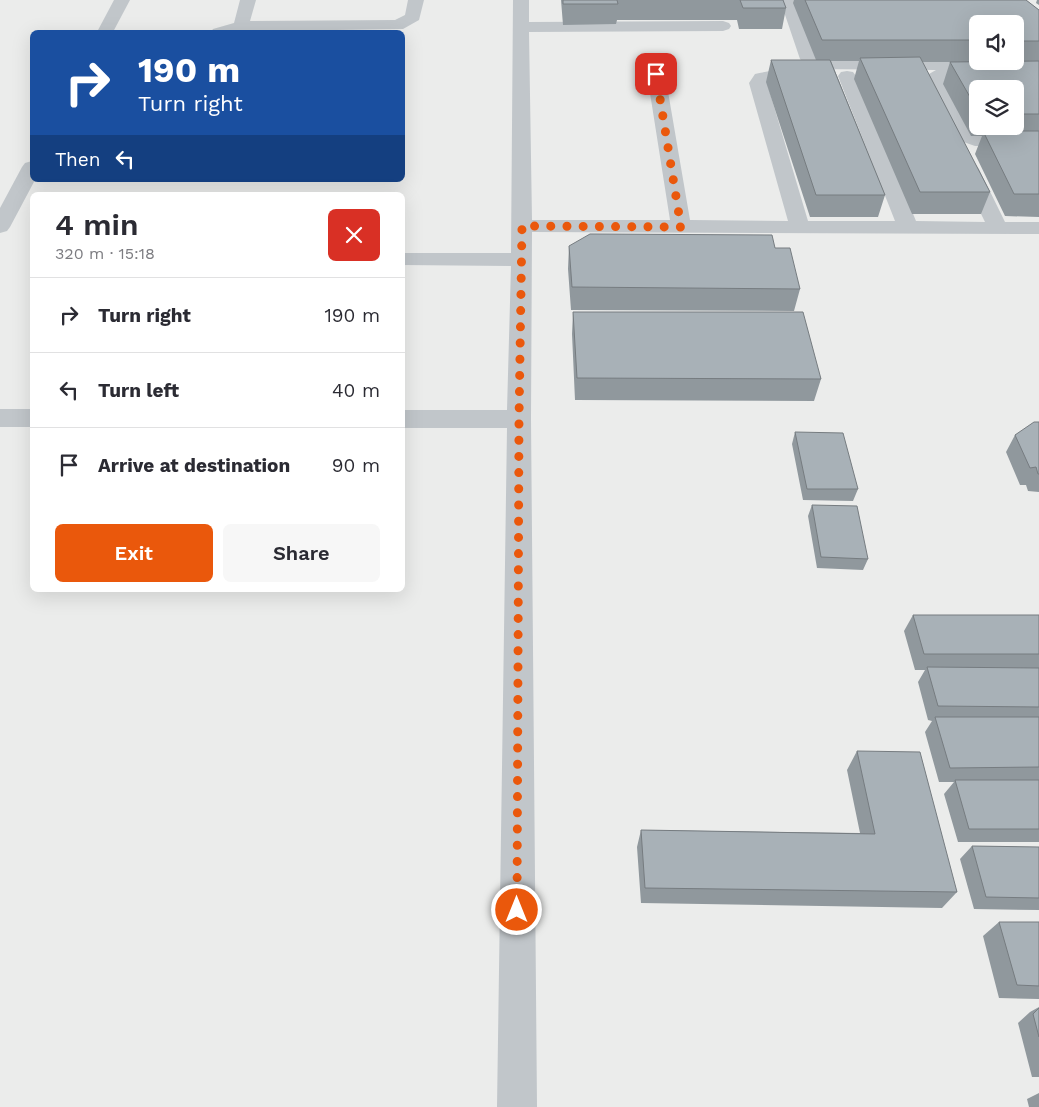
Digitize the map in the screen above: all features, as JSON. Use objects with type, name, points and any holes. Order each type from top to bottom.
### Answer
[{"type":"street","points":[[106,30],[122,0]]},
{"type":"street","points":[[241,26],[248,0]]},
{"type":"street","points":[[226,30],[241,26],[395,26],[409,21],[413,17],[416,0]]},
{"type":"street","points":[[517,1107],[519,419],[522,226],[521,0]]},
{"type":"street","points":[[788,0],[809,59],[817,65],[1039,65]]},
{"type":"street","points":[[521,27],[723,26]]},
{"type":"street","points":[[656,74],[681,227]]},
{"type":"street","points":[[1039,74],[946,74],[937,76],[935,80],[963,134],[968,138],[976,140],[1039,140]]},
{"type":"street","points":[[800,227],[758,83],[761,78],[769,76],[820,76],[831,79],[867,173]]},
{"type":"street","points":[[847,76],[892,221]]},
{"type":"street","points":[[925,78],[998,228]]},
{"type":"street","points":[[0,227],[30,171]]},
{"type":"street","points":[[522,226],[800,227],[892,221],[998,228],[1039,228]]},
{"type":"street","points":[[405,259],[521,260]]},
{"type":"street","points":[[0,418],[30,418]]},
{"type":"street","points":[[405,418],[519,419]]},
{"type":"shaded area","points":[[0,0],[1039,0],[1039,1107],[0,1107]]},
{"type":"building","points":[[563,0],[617,0],[618,4],[563,4]]},
{"type":"building","points":[[740,0],[783,0],[786,8],[743,8]]},
{"type":"building","points":[[805,0],[1026,0],[1039,10],[1039,41],[1024,41],[1024,15],[969,15],[969,40],[822,40]]},
{"type":"building","points":[[920,57],[990,192],[920,192],[860,58]]},
{"type":"building","points":[[771,60],[830,60],[885,195],[816,195]]},
{"type":"building","points":[[1024,61],[1039,61],[1039,114],[1024,114],[1024,80],[969,80],[969,95],[950,62],[969,62],[969,70],[1024,70]]},
{"type":"building","points":[[1024,131],[1039,131],[1039,194],[1014,194],[985,135],[1024,135]]},
{"type":"building","points":[[590,234],[772,235],[775,248],[790,248],[800,289],[572,287],[569,246]]},
{"type":"building","points":[[573,312],[803,312],[821,379],[577,378]]},
{"type":"building","points":[[1034,422],[1039,422],[1039,474],[1036,467],[1030,468],[1015,435]]},
{"type":"building","points":[[795,432],[843,433],[858,489],[807,489]]},
{"type":"building","points":[[812,505],[857,506],[868,559],[821,557]]},
{"type":"building","points":[[913,615],[1039,615],[1039,654],[924,654]]},
{"type":"building","points":[[927,667],[1039,668],[1039,707],[938,706]]},
{"type":"building","points":[[935,717],[1039,717],[1039,767],[950,768]]},
{"type":"building","points":[[857,751],[920,752],[957,892],[645,888],[641,830],[875,834]]},
{"type":"building","points":[[955,780],[1039,780],[1039,829],[969,829]]},
{"type":"building","points":[[972,846],[1039,847],[1039,898],[986,897]]},
{"type":"building","points":[[999,922],[1039,922],[1039,986],[1017,985]]},
{"type":"building","points":[[1039,1008],[1039,1037],[1033,1014]]},
{"type":"route","points":[[517,910],[519,419],[522,226],[681,227],[656,74]]}]
